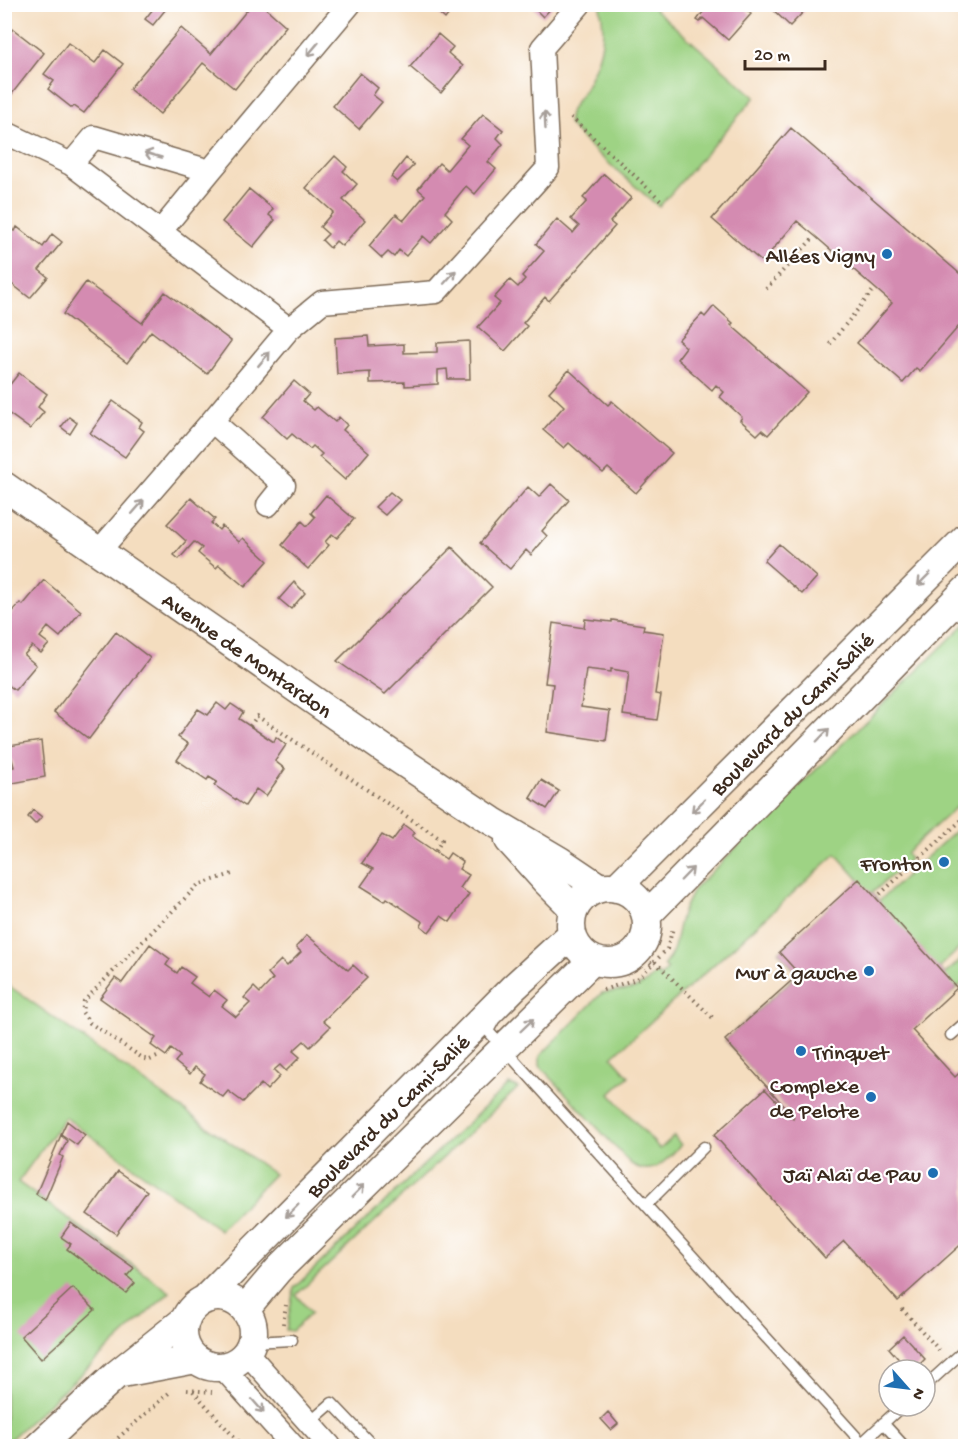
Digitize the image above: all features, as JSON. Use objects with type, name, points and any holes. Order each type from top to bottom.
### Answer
[{"type":"street","points":[[160,232],[350,4]]},
{"type":"street","points":[[99,551],[289,329],[322,302],[436,292],[548,168],[542,48],[580,4]]},
{"type":"street","points":[[4,132],[70,164],[289,329]]},
{"type":"street","points":[[70,164],[94,137],[210,171]]},
{"type":"street","points":[[212,421],[284,485],[268,505]]},
{"type":"street","name":"Avenue de Montardon","points":[[4,486],[382,748],[492,821],[608,888]]},
{"type":"street","name":"Boulevard du Cami-Salié","points":[[608,888],[966,538]]},
{"type":"street","name":"Boulevard du Cami-Salié","points":[[646,916],[966,590]]},
{"type":"street","name":"Avenue de Montardon","points":[[492,821],[546,881],[573,921]]},
{"type":"street","points":[[608,888],[626,892],[642,906],[646,916],[644,940],[648,958],[628,958],[605,963],[593,960],[576,945],[573,921],[581,900],[589,892],[608,888]]},
{"type":"street","name":"Boulevard du Cami-Salié","points":[[39,1446],[117,1374],[195,1309],[513,988],[573,921]]},
{"type":"street","name":"Boulevard du Cami-Salié","points":[[245,1309],[278,1270],[593,960]]},
{"type":"street","points":[[117,1374],[209,1363],[231,1365],[240,1360],[249,1347],[254,1330],[245,1309],[236,1302],[215,1297],[195,1309],[183,1329],[184,1341],[188,1351],[209,1363],[248,1394],[293,1446]]},
{"type":"street","points":[[249,1347],[330,1446]]},
{"type":"lane","points":[[513,988],[488,1031],[860,1445],[889,1418]]},
{"type":"lane","points":[[951,1035],[966,1022]]},
{"type":"lane","points":[[646,1205],[704,1147]]},
{"type":"lane","points":[[249,1347],[292,1340]]},
{"type":"lane","points":[[937,1375],[966,1349]]},
{"type":"lane","points":[[309,1423],[332,1403],[370,1445]]},
{"type":"lane","points":[[883,1423],[904,1446]]},
{"type":"path","points":[[545,114],[570,117],[663,202]]},
{"type":"path","points":[[766,289],[815,236]]},
{"type":"path","points":[[830,344],[875,288]]},
{"type":"path","points":[[250,726],[256,716],[442,840],[435,852]]},
{"type":"path","points":[[880,894],[966,816]]},
{"type":"path","points":[[158,1057],[150,1060],[144,1059],[90,1023],[82,1012],[84,1001],[198,885],[235,873]]},
{"type":"path","points":[[648,958],[715,1020]]},
{"type":"path","points":[[902,1309],[951,1362]]},
{"type":"path","points":[[109,1446],[173,1389]]},
{"type":"path","points":[[183,1390],[248,1394]]},
{"type":"path","points":[[193,1391],[242,1446]]},
{"type":"green space","points":[[603,4],[650,5],[755,97],[659,207],[589,146],[568,124],[571,110],[594,70],[601,50],[603,30],[600,7]]},
{"type":"green space","points":[[965,624],[965,799],[906,853],[910,859],[872,893],[879,901],[965,822],[965,943],[939,968],[945,974],[965,956],[965,981],[804,1127],[725,1040],[798,974],[779,952],[859,880],[836,854],[612,1057],[629,1076],[610,1094],[660,1149],[674,1136],[681,1145],[659,1166],[647,1169],[631,1164],[540,1066],[540,1056],[602,993],[634,989],[657,973],[660,977],[668,969],[664,965],[673,949],[681,917],[693,890]]},
{"type":"green space","points":[[5,983],[274,1174],[220,1230],[65,1117],[18,1182],[170,1292],[5,1444]]},
{"type":"green space","points":[[509,1084],[518,1088],[296,1295],[311,1313],[292,1331],[286,1330],[294,1288]]},
{"type":"building","points":[[148,4],[170,4],[153,25],[145,19],[153,9]]},
{"type":"building","points":[[252,4],[261,4],[286,26],[235,89],[203,63],[160,114],[129,89],[181,28],[211,54]]},
{"type":"building","points":[[429,4],[457,4],[445,19]]},
{"type":"building","points":[[537,4],[553,6],[543,17],[534,8]]},
{"type":"building","points":[[695,4],[740,4],[751,14],[728,40],[703,18],[700,22],[697,20],[703,12]]},
{"type":"building","points":[[767,4],[805,4],[808,7],[790,26]]},
{"type":"building","points":[[13,29],[44,53],[11,95],[4,90],[4,39]]},
{"type":"building","points":[[438,34],[453,47],[448,53],[463,66],[441,93],[410,67]]},
{"type":"building","points":[[68,43],[95,63],[105,50],[123,64],[84,113],[74,106],[72,108],[48,89],[54,81],[44,74]]},
{"type":"building","points":[[360,73],[378,88],[373,95],[382,102],[359,129],[333,106]]},
{"type":"building","points":[[483,114],[503,130],[497,138],[503,144],[488,162],[496,169],[475,194],[466,186],[445,212],[452,219],[431,243],[423,236],[406,256],[399,250],[394,257],[388,252],[382,258],[369,246],[396,214],[404,220],[425,195],[418,189],[439,163],[447,170],[468,145],[461,139]]},
{"type":"building","name":"Allées Vigny","points":[[791,128],[966,279],[966,318],[920,371],[916,368],[903,383],[857,343],[892,303],[815,236],[797,221],[762,262],[712,219]]},
{"type":"building","points":[[335,156],[347,167],[343,171],[357,184],[343,200],[365,220],[342,246],[336,241],[330,248],[322,240],[328,234],[320,227],[333,212],[306,188]]},
{"type":"building","points":[[406,158],[414,165],[397,182],[391,177]]},
{"type":"building","points":[[604,174],[631,198],[610,222],[615,226],[549,301],[545,297],[523,323],[527,326],[505,351],[478,327],[500,303],[494,298],[510,280],[518,287],[525,279],[522,276],[544,251],[536,244],[557,219],[573,233],[579,226],[571,219],[587,201],[583,198]]},
{"type":"building","points":[[249,189],[273,209],[269,215],[275,220],[253,247],[222,222]]},
{"type":"building","points":[[4,223],[15,231],[17,227],[43,247],[52,234],[62,242],[39,270],[48,277],[30,298],[4,278],[8,270],[4,267]]},
{"type":"building","points":[[86,282],[142,323],[165,292],[231,341],[207,374],[151,331],[127,363],[63,314]]},
{"type":"building","points":[[714,306],[733,323],[731,325],[807,392],[768,435],[762,430],[757,435],[740,420],[742,417],[720,397],[724,392],[716,385],[712,390],[677,359],[686,347],[678,340],[702,314],[705,317]]},
{"type":"building","points":[[368,336],[369,346],[404,344],[404,353],[437,352],[437,343],[469,341],[470,379],[448,379],[447,369],[438,370],[438,384],[405,386],[405,382],[370,383],[370,372],[337,374],[335,338]]},
{"type":"building","points":[[569,370],[608,405],[612,401],[672,453],[636,493],[608,468],[603,473],[569,443],[564,448],[543,430],[564,406],[549,392]]},
{"type":"building","points":[[19,373],[47,394],[38,407],[44,412],[30,429],[4,410],[4,392]]},
{"type":"building","points":[[294,381],[309,394],[303,401],[314,410],[317,407],[335,422],[339,417],[347,425],[343,430],[369,452],[345,480],[319,457],[322,454],[313,446],[310,449],[292,434],[287,439],[263,417]]},
{"type":"building","points":[[113,401],[142,422],[139,427],[144,431],[125,457],[90,433]]},
{"type":"building","points":[[69,417],[77,423],[70,434],[61,427]]},
{"type":"building","points":[[551,484],[569,500],[542,531],[547,536],[531,555],[526,550],[510,569],[480,543],[528,487],[539,497]]},
{"type":"building","points":[[390,492],[400,500],[385,515],[375,507]]},
{"type":"building","points":[[326,495],[354,519],[337,538],[332,534],[325,542],[329,545],[308,569],[282,545],[302,521],[307,526],[315,517],[311,513]]},
{"type":"building","points":[[191,498],[215,519],[211,523],[219,530],[222,526],[239,542],[243,538],[268,561],[245,587],[219,565],[216,568],[198,553],[202,548],[194,542],[179,559],[174,555],[186,541],[167,524]]},
{"type":"building","points":[[779,544],[817,577],[802,594],[764,561]]},
{"type":"building","points":[[452,547],[492,587],[385,694],[337,661]]},
{"type":"building","points":[[44,580],[81,611],[60,637],[48,627],[40,637],[49,644],[41,653],[32,646],[24,655],[36,665],[15,690],[4,682],[4,622],[20,603],[23,605]]},
{"type":"building","points":[[294,582],[305,593],[291,609],[279,599]]},
{"type":"building","points":[[585,619],[644,625],[643,630],[664,633],[655,694],[661,695],[657,720],[623,715],[629,672],[586,669],[581,707],[610,711],[606,741],[547,732],[553,684],[545,683],[553,623],[584,628]]},
{"type":"building","points":[[116,632],[150,658],[89,739],[54,712]]},
{"type":"building","points":[[217,703],[226,710],[231,704],[243,712],[239,719],[274,742],[276,737],[286,745],[275,761],[285,769],[266,796],[256,789],[245,806],[214,785],[217,782],[209,777],[207,780],[177,760],[188,744],[178,737],[198,709],[208,715]]},
{"type":"building","points":[[4,728],[6,728],[9,746],[41,741],[45,777],[8,784],[5,769],[14,767],[12,759],[4,760]]},
{"type":"building","points":[[541,780],[559,791],[547,809],[530,798]]},
{"type":"building","points":[[33,810],[42,817],[35,824],[28,817]]},
{"type":"building","points":[[404,825],[415,833],[412,836],[446,859],[450,853],[463,862],[459,869],[469,875],[460,888],[469,894],[450,922],[441,916],[429,932],[421,926],[423,922],[387,898],[385,901],[361,886],[373,869],[362,863],[382,835],[392,841]]},
{"type":"building","name":"Complexe de Pelote","points":[[859,879],[957,988],[912,1030],[955,1077],[966,1067],[966,1240],[898,1301],[844,1241],[825,1258],[714,1135],[765,1089],[793,1119],[794,1117],[725,1040],[799,974],[779,952]]},
{"type":"building","points":[[307,935],[348,970],[353,965],[367,978],[323,1021],[330,1027],[310,1047],[304,1041],[293,1051],[300,1057],[286,1071],[280,1065],[274,1070],[280,1076],[267,1090],[261,1084],[243,1102],[228,1091],[223,1097],[200,1081],[205,1074],[195,1067],[190,1074],[175,1062],[180,1056],[171,1049],[166,1056],[151,1045],[156,1038],[100,998],[115,978],[122,983],[150,944],[170,959],[166,965],[177,973],[181,967],[195,977],[190,983],[209,997],[214,990],[227,1000],[222,1006],[236,1017],[250,1003],[244,998],[254,987],[260,993],[273,979],[268,973],[281,960],[287,966],[301,952],[296,947]]},
{"type":"building","points":[[67,1121],[85,1135],[77,1145],[61,1134]]},
{"type":"building","points":[[61,1135],[67,1141],[60,1155],[63,1157],[45,1200],[36,1194]]},
{"type":"building","points":[[118,1171],[147,1191],[116,1234],[87,1214]]},
{"type":"building","points":[[71,1223],[134,1268],[127,1276],[135,1283],[126,1293],[67,1249],[71,1244],[61,1237]]},
{"type":"building","points":[[73,1288],[95,1310],[41,1359],[21,1336]]},
{"type":"building","points":[[903,1335],[924,1358],[898,1358],[889,1348]]},
{"type":"building","points":[[608,1412],[618,1424],[611,1430],[601,1419]]},
{"type":"place","name":"Allées Vigny","points":[[887,254]]},
{"type":"place","name":"Fronton","points":[[944,862]]},
{"type":"place","name":"Mur à gauche","points":[[869,971]]},
{"type":"place","name":"Trinquet","points":[[801,1051]]},
{"type":"place","name":"Complexe de Pelote","points":[[871,1097]]},
{"type":"place","name":"Jaï Alaï de Pau","points":[[933,1173]]}]
